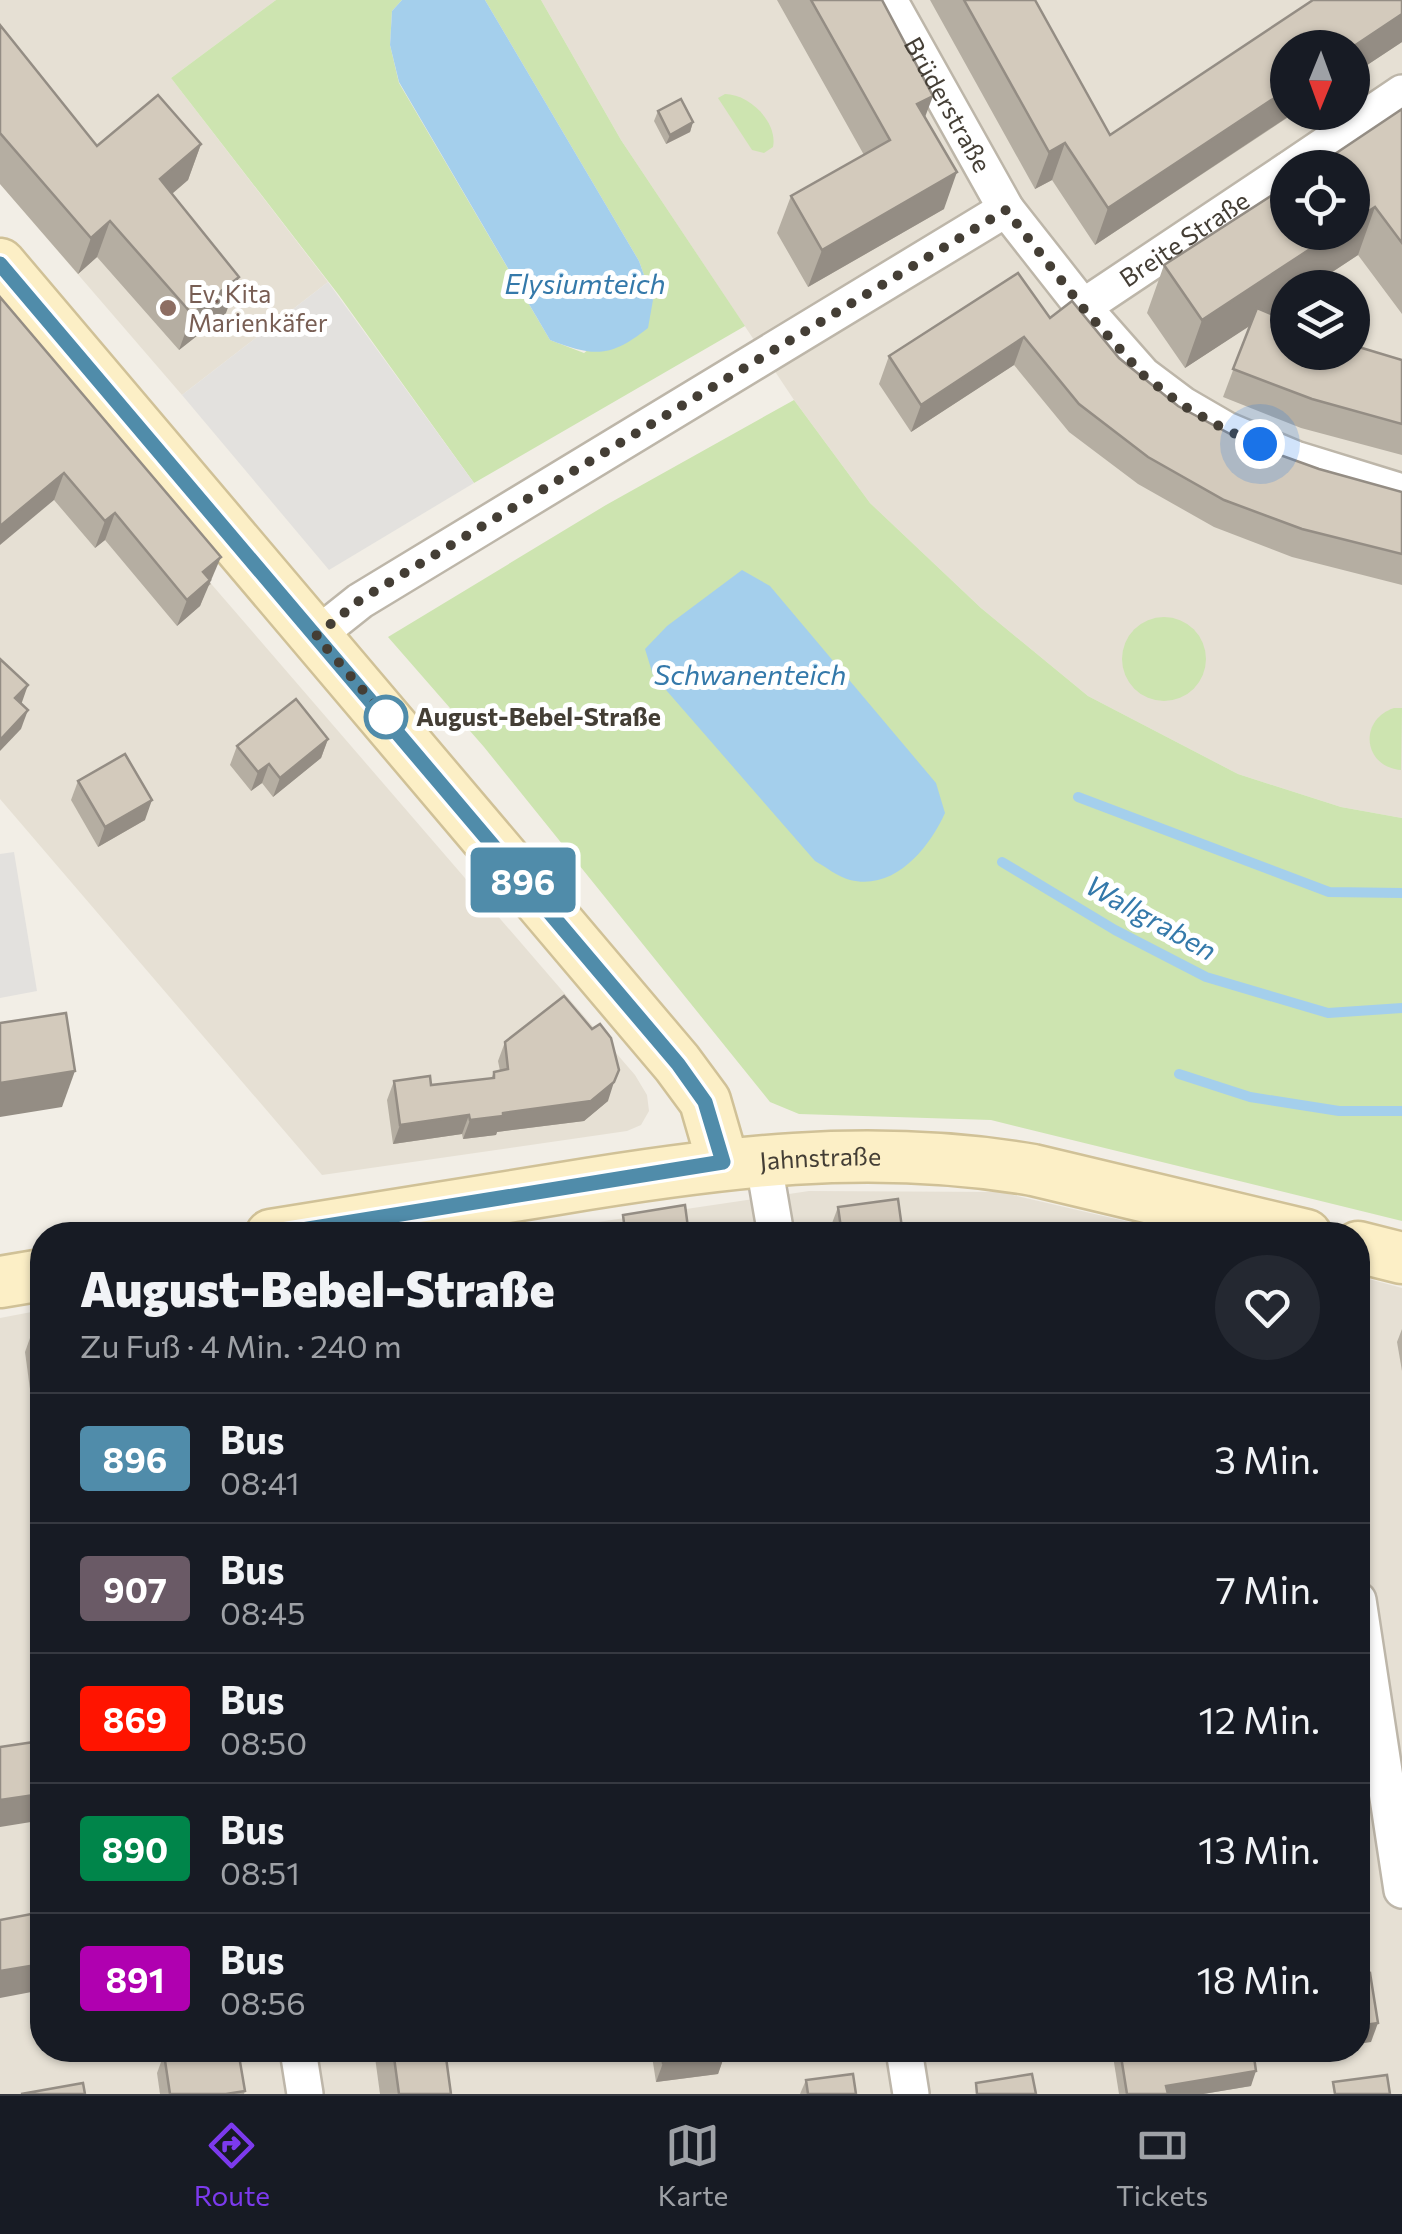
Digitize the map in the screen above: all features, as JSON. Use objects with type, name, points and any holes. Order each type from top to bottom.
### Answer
[{"type":"main road","points":[[0,264],[678,1064],[743,1161]]},
{"type":"main road","name":"Jahnstraße","points":[[354,1222],[743,1161],[892,1154],[992,1163],[1249,1222]]},
{"type":"main road","points":[[1370,1251],[1402,1258]]},
{"type":"main road","points":[[0,1282],[30,1277]]},
{"type":"street","name":"Brüderstraße","points":[[889,0],[1006,210],[1083,308],[1143,375],[1182,405],[1226,430],[1295,459],[1402,492]]},
{"type":"street","name":"Breite Straße","points":[[1318,150],[1402,93]]},
{"type":"street","name":"Breite Straße","points":[[1083,308],[1270,182]]},
{"type":"street","points":[[316,636],[360,600],[1006,210]]},
{"type":"street","points":[[743,1161],[770,1222]]},
{"type":"street","points":[[1370,1679],[1402,1890]]},
{"type":"street","points":[[300,2062],[305,2094]]},
{"type":"street","points":[[906,2062],[911,2094]]},
{"type":"shaded area","points":[[0,0],[276,0],[171,78],[328,282],[182,395],[0,184]]},
{"type":"shaded area","points":[[541,0],[1402,0],[1402,818],[1341,807],[1238,774],[1088,696],[981,608],[870,503],[794,400],[621,140]]},
{"type":"shaded area","points":[[328,282],[474,483],[329,570],[182,395]]},
{"type":"shaded area","points":[[0,334],[635,1075],[647,1095],[649,1111],[641,1125],[627,1131],[322,1175],[0,799]]},
{"type":"shaded area","points":[[14,852],[37,991],[0,998],[0,854]]},
{"type":"shaded area","points":[[809,1191],[1000,1192],[1129,1222],[598,1222]]},
{"type":"shaded area","points":[[1370,1279],[1402,1288],[1402,2094],[0,2094],[0,1318],[30,1312],[30,2062],[1370,2062]]},
{"type":"green space","points":[[276,0],[402,0],[392,11],[390,45],[399,83],[550,340],[584,353],[653,300],[639,261],[485,0],[541,0],[621,140],[745,326],[474,483],[338,294],[171,78]]},
{"type":"green space","points":[[725,94],[743,99],[760,111],[771,128],[773,147],[764,153],[752,150],[718,98]]},
{"type":"green space","points":[[794,400],[870,503],[981,608],[1088,696],[1238,774],[1341,807],[1402,818],[1402,1221],[991,1120],[799,1114],[770,1102],[484,747],[388,637],[606,505]]},
{"type":"green space","points":[[1164,617],[1180,620],[1194,629],[1203,643],[1203,675],[1194,689],[1180,698],[1164,701],[1148,698],[1134,689],[1125,675],[1122,659],[1125,643],[1134,629],[1148,620]]},
{"type":"green space","points":[[1394,708],[1402,708],[1401,770],[1379,761],[1370,742],[1375,722]]},
{"type":"water","name":"Elysiumteich","points":[[402,0],[485,0],[639,261],[653,300],[648,328],[635,338],[601,352],[579,350],[550,340],[399,82],[390,45],[392,11]]},
{"type":"water","name":"Schwanenteich","points":[[742,570],[770,586],[936,783],[945,813],[930,840],[896,873],[866,882],[850,880],[815,861],[653,675],[645,649],[667,626]]},
{"type":"building","points":[[811,0],[882,0],[933,96],[917,104],[957,172],[822,250],[791,196],[890,140]]},
{"type":"building","points":[[964,0],[1035,0],[1110,135],[1313,0],[1402,0],[1402,14],[1370,35],[1370,30],[1270,30],[1270,101],[1108,208],[1065,143],[1049,152]]},
{"type":"building","points":[[0,25],[97,146],[158,95],[201,144],[160,179],[239,277],[192,314],[110,221],[91,238],[0,133]]},
{"type":"building","points":[[681,99],[693,122],[670,135],[658,111]]},
{"type":"building","points":[[1402,109],[1402,243],[1375,207],[1370,210],[1370,150],[1341,150]]},
{"type":"building","points":[[1270,197],[1270,250],[1309,250],[1278,270],[1270,270],[1270,275],[1202,320],[1164,265]]},
{"type":"building","points":[[1018,273],[1050,318],[1072,301],[1119,358],[1178,406],[1247,443],[1319,469],[1402,492],[1402,554],[1302,529],[1224,500],[1148,457],[1079,404],[1024,337],[921,405],[889,356]]},
{"type":"building","points":[[0,297],[221,557],[203,572],[210,580],[187,600],[115,513],[105,521],[64,473],[0,526]]},
{"type":"building","points":[[1257,308],[1270,313],[1270,370],[1370,370],[1370,350],[1402,360],[1402,424],[1312,399],[1233,369]]},
{"type":"building","points":[[0,659],[28,685],[15,698],[28,710],[0,740]]},
{"type":"building","points":[[296,699],[328,739],[280,778],[269,764],[258,772],[237,746]]},
{"type":"building","points":[[125,754],[152,800],[105,827],[78,781]]},
{"type":"building","points":[[564,996],[592,1029],[600,1024],[611,1038],[619,1070],[614,1082],[591,1101],[503,1116],[470,1120],[469,1115],[400,1125],[394,1081],[430,1076],[431,1085],[494,1078],[494,1072],[508,1069],[505,1042]]},
{"type":"building","points":[[66,1013],[75,1071],[0,1083],[0,1023]]},
{"type":"building","points":[[898,1199],[901,1222],[840,1222],[838,1207]]},
{"type":"building","points":[[685,1205],[687,1222],[624,1222],[623,1215]]},
{"type":"building","points":[[30,1743],[30,1796],[0,1800],[0,1747]]},
{"type":"building","points":[[30,1914],[30,1966],[0,1971],[0,1920]]},
{"type":"building","points":[[1370,1973],[1378,2023],[1370,2024]]},
{"type":"building","points":[[165,2062],[240,2062],[245,2091],[170,2094]]},
{"type":"building","points":[[395,2062],[447,2062],[451,2094],[399,2094]]},
{"type":"building","points":[[1122,2062],[1255,2062],[1256,2071],[1166,2086],[1168,2094],[1127,2094]]},
{"type":"building","points":[[853,2074],[856,2094],[808,2094],[806,2080]]},
{"type":"building","points":[[1032,2074],[1036,2094],[977,2094],[976,2083]]},
{"type":"building","points":[[1387,2075],[1390,2094],[1335,2094],[1333,2082]]},
{"type":"building","points":[[83,2083],[85,2094],[21,2094]]},
{"type":"waterway","name":"Wallgraben","points":[[1078,797],[1329,892],[1402,893]]},
{"type":"waterway","name":"Wallgraben","points":[[1002,862],[1115,930],[1206,977],[1328,1013],[1402,1008]]},
{"type":"waterway","name":"Wallgraben","points":[[1179,1074],[1250,1097],[1339,1111],[1402,1111]]},
{"type":"bus line","name":"896","points":[[0,264],[678,1064],[705,1102],[719,1140],[723,1162],[351,1222]]},
{"type":"place","name":"Ev. Kita Marienkäfer","points":[[168,308]]},
{"type":"place","name":"August-Bebel-Straße","points":[[386,717]]},
{"type":"route","points":[[386,717],[316,636],[360,600],[1006,210],[1083,308],[1143,375],[1182,405],[1260,444]]}]
